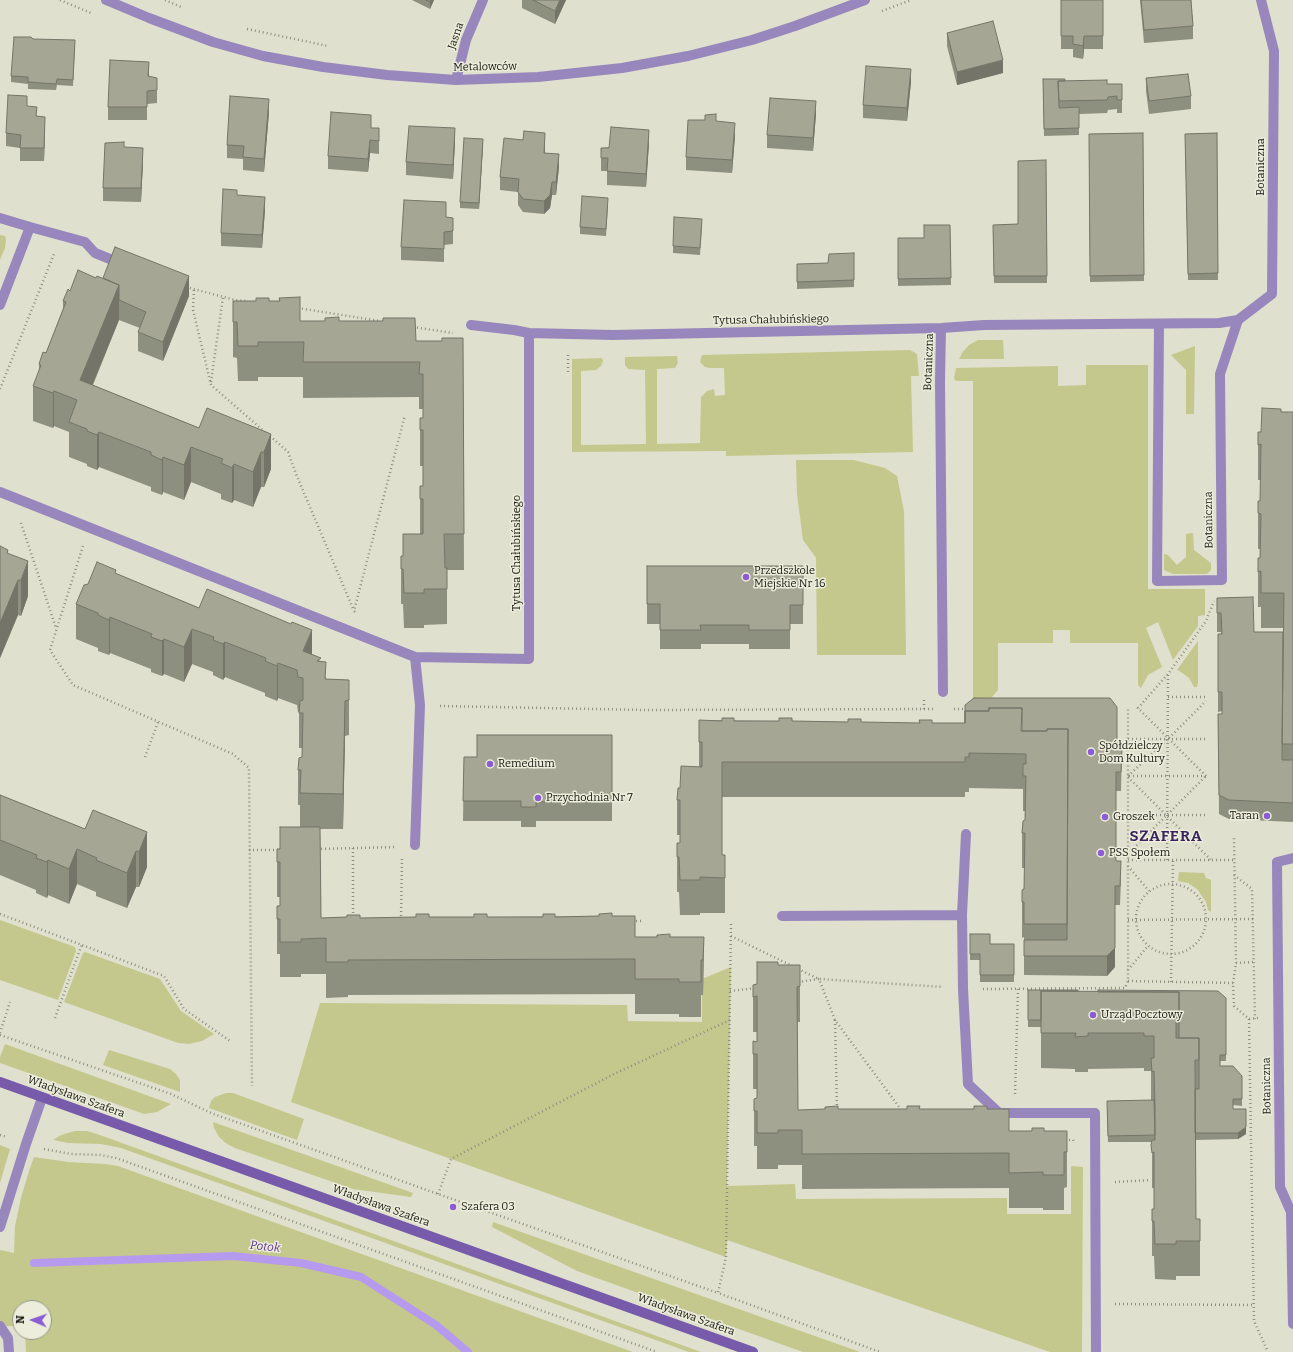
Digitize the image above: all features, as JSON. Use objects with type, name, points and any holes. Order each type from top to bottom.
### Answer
[{"type":"street","name":"Metalowców","points":[[106,0],[213,42],[264,56],[323,67],[387,75],[456,80],[538,78],[622,68],[688,56],[752,40],[865,0]]},
{"type":"street","name":"Jasna","points":[[456,80],[466,40],[483,0]]},
{"type":"street","name":"Botaniczna","points":[[943,692],[940,389],[941,328],[984,325],[1219,323],[1238,320],[1272,294],[1274,51],[1261,0]]},
{"type":"street","points":[[0,218],[85,242],[95,253],[115,261]]},
{"type":"street","points":[[0,305],[30,227]]},
{"type":"street","name":"Botaniczna","points":[[1159,324],[1157,581],[1222,580],[1220,374],[1238,320]]},
{"type":"street","name":"Tytusa Chałubińskiego","points":[[471,325],[530,333],[613,335],[941,328]]},
{"type":"street","name":"Tytusa Chałubińskiego","points":[[415,657],[529,659],[530,333]]},
{"type":"street","points":[[0,492],[415,657],[420,705],[415,845]]},
{"type":"street","points":[[966,834],[962,916],[963,989],[968,1084],[999,1113],[1095,1113],[1096,1352]]},
{"type":"street","name":"Botaniczna","points":[[1293,858],[1277,862],[1277,877],[1280,1187],[1292,1212],[1293,1324]]},
{"type":"street","points":[[782,916],[962,916]]},
{"type":"street","name":"Władysława Szafera","points":[[0,1082],[753,1352]]},
{"type":"street","points":[[0,1228],[42,1098]]},
{"type":"street","points":[[0,1326],[8,1338],[9,1352]]},
{"type":"path","points":[[0,390],[61,234]]},
{"type":"path","points":[[180,285],[194,290],[250,302]]},
{"type":"path","points":[[194,290],[193,310],[211,385],[288,452],[354,611],[360,616]]},
{"type":"path","points":[[211,385],[223,297]]},
{"type":"path","points":[[295,308],[385,322]]},
{"type":"path","points":[[408,326],[456,334]]},
{"type":"path","points":[[568,374],[568,355],[574,355]]},
{"type":"path","points":[[354,611],[405,416]]},
{"type":"path","points":[[13,498],[56,628]]},
{"type":"path","points":[[88,528],[50,650],[73,685],[233,754],[248,768],[252,1086]]},
{"type":"path","points":[[1206,776],[1138,708],[1168,674],[1206,621],[1215,597]]},
{"type":"path","points":[[1167,860],[1168,674]]},
{"type":"path","points":[[924,693],[924,709]]},
{"type":"path","points":[[1128,776],[1168,739],[1206,699],[1168,697]]},
{"type":"path","points":[[420,705],[646,710],[938,709]]},
{"type":"path","points":[[797,982],[819,979],[963,989],[1125,988],[1128,981],[1128,708]]},
{"type":"path","points":[[951,709],[972,709]]},
{"type":"path","points":[[145,757],[158,722]]},
{"type":"path","points":[[1128,739],[1206,739]]},
{"type":"path","points":[[1128,776],[1206,776]]},
{"type":"path","points":[[1128,776],[1211,860]]},
{"type":"path","points":[[1128,854],[1206,776]]},
{"type":"path","points":[[1128,815],[1206,815]]},
{"type":"path","points":[[1234,837],[1236,962],[1233,983],[1234,1006],[1249,1019],[1254,1321],[1268,1352]]},
{"type":"path","points":[[313,849],[402,847],[415,845]]},
{"type":"path","points":[[353,848],[353,919]]},
{"type":"path","points":[[249,850],[281,850]]},
{"type":"path","points":[[1128,860],[1234,860]]},
{"type":"path","points":[[1171,982],[1172,860]]},
{"type":"path","points":[[1128,866],[1149,892]]},
{"type":"path","points":[[1234,875],[1252,889],[1255,1018],[1249,1019]]},
{"type":"path","points":[[1172,883],[1185,886],[1196,894],[1205,908],[1206,919],[1205,929],[1201,938],[1195,945],[1185,951],[1171,954],[1160,952],[1148,946],[1137,930],[1135,920],[1140,901],[1149,892],[1160,886],[1172,883]]},
{"type":"path","points":[[0,914],[164,976],[184,1009],[230,1041]]},
{"type":"path","points":[[1128,920],[1253,919]]},
{"type":"path","points":[[401,921],[409,921]]},
{"type":"path","points":[[628,921],[644,921]]},
{"type":"path","points":[[718,1293],[726,1258],[731,924]]},
{"type":"path","points":[[731,936],[819,979],[835,1020],[905,1116]]},
{"type":"path","points":[[55,1018],[82,944]]},
{"type":"path","points":[[1128,971],[1148,946]]},
{"type":"path","points":[[1236,962],[1254,962]]},
{"type":"path","points":[[1128,981],[1233,983]]},
{"type":"path","points":[[730,991],[760,987]]},
{"type":"path","points":[[1014,1113],[1018,988]]},
{"type":"path","points":[[10,1002],[0,1034],[171,1094],[210,1113],[880,1352]]},
{"type":"path","points":[[438,1194],[451,1159],[614,1074],[730,1020]]},
{"type":"path","points":[[835,1020],[837,1116]]},
{"type":"path","points":[[1058,1140],[1072,1140],[1076,1146]]},
{"type":"path","points":[[41,1148],[71,1154],[100,1155],[116,1158],[657,1352]]},
{"type":"path","points":[[1096,1304],[1253,1305]]},
{"type":"green space","points":[[0,235],[5,236],[6,240],[5,248],[0,260]]},
{"type":"green space","points":[[978,340],[1003,340],[1004,359],[959,359],[969,345]]},
{"type":"green space","points":[[1195,346],[1194,414],[1186,414],[1186,370],[1171,355]]},
{"type":"green space","points":[[910,350],[917,354],[919,376],[911,376],[913,452],[726,456],[726,451],[572,452],[572,359],[602,358],[603,361],[601,366],[596,370],[581,371],[581,445],[646,444],[645,370],[628,369],[625,365],[625,357],[677,356],[678,363],[675,368],[657,369],[657,444],[700,443],[701,397],[707,391],[714,389],[715,396],[725,395],[724,368],[705,367],[700,362],[702,355]]},
{"type":"green space","points":[[1086,365],[1148,365],[1148,589],[1205,589],[1205,615],[1198,616],[1198,626],[1173,660],[1158,622],[1146,628],[1162,667],[1148,675],[1141,688],[1138,685],[1138,643],[1070,643],[1070,630],[1053,630],[1053,643],[998,643],[998,690],[986,704],[973,704],[973,381],[955,380],[956,368],[1058,366],[1058,386],[1086,385]]},
{"type":"green space","points":[[796,460],[854,460],[885,468],[897,476],[904,511],[906,655],[817,655],[816,558],[803,540],[797,494]]},
{"type":"green space","points":[[1193,533],[1194,550],[1211,563],[1211,570],[1207,574],[1173,574],[1164,570],[1164,554],[1168,555],[1177,565],[1186,557],[1186,534]]},
{"type":"green space","points":[[1198,641],[1198,683],[1197,687],[1194,687],[1189,678],[1177,670]]},
{"type":"green space","points":[[1179,872],[1204,873],[1206,878],[1211,880],[1211,912],[1208,910],[1206,902],[1197,889],[1188,883],[1178,881]]},
{"type":"green space","points":[[0,920],[75,947],[76,951],[58,1000],[0,980]]},
{"type":"green space","points":[[85,952],[160,979],[181,1011],[214,1034],[202,1041],[189,1044],[178,1043],[64,1002],[83,953]]},
{"type":"green space","points":[[731,967],[727,1186],[795,1184],[796,1199],[1007,1198],[1007,1214],[1071,1214],[1071,1166],[1083,1167],[1082,1352],[1050,1352],[727,1240],[726,1257],[291,1102],[320,1003],[627,1005],[628,1021],[702,1022],[702,979]]},
{"type":"green space","points":[[5,1044],[171,1104],[157,1112],[144,1114],[0,1063],[0,1057]]},
{"type":"green space","points":[[109,1050],[170,1069],[180,1080],[180,1092],[103,1065]]},
{"type":"green space","points":[[226,1093],[233,1093],[304,1119],[297,1140],[209,1108],[211,1101],[215,1097]]},
{"type":"green space","points":[[213,1122],[413,1193],[411,1197],[353,1189],[235,1148],[227,1144],[219,1137],[214,1128]]},
{"type":"green space","points":[[75,1131],[87,1131],[97,1134],[701,1352],[689,1352],[121,1148],[101,1144],[68,1143],[53,1140],[61,1135]]},
{"type":"green space","points":[[0,1145],[10,1149],[0,1183]]},
{"type":"green space","points":[[34,1157],[68,1162],[118,1166],[633,1352],[26,1352],[25,1340],[52,1340],[52,1300],[12,1300],[12,1326],[0,1326],[0,1250],[14,1253],[15,1226]]},
{"type":"green space","points":[[493,1222],[860,1352],[803,1352],[577,1271],[492,1227]]},
{"type":"building","points":[[533,0],[560,0],[555,11]]},
{"type":"building","points":[[1061,0],[1103,0],[1103,36],[1084,36],[1083,46],[1073,44],[1073,36],[1061,36]]},
{"type":"building","points":[[1141,0],[1191,0],[1193,26],[1144,30]]},
{"type":"building","points":[[993,21],[1003,60],[957,72],[947,33]]},
{"type":"building","points":[[14,37],[75,40],[73,80],[57,79],[56,84],[28,82],[28,77],[11,76]]},
{"type":"building","points":[[110,60],[149,62],[148,76],[157,78],[157,90],[147,91],[147,107],[108,107]]},
{"type":"building","points":[[866,66],[911,69],[907,108],[863,105]]},
{"type":"building","points":[[1188,74],[1191,96],[1149,101],[1146,78]]},
{"type":"building","points":[[1043,79],[1065,79],[1065,81],[1058,81],[1059,108],[1079,107],[1079,128],[1044,129]]},
{"type":"building","points":[[1107,80],[1107,84],[1122,84],[1122,100],[1117,100],[1117,96],[1108,97],[1107,100],[1059,101],[1058,81]]},
{"type":"building","points":[[8,95],[27,96],[27,106],[37,107],[36,116],[45,117],[44,148],[20,148],[21,135],[6,133]]},
{"type":"building","points":[[230,96],[269,99],[264,159],[243,157],[244,146],[227,145]]},
{"type":"building","points":[[770,98],[816,101],[813,138],[767,135]]},
{"type":"building","points":[[331,112],[371,115],[371,128],[379,128],[379,141],[370,140],[368,159],[328,156]]},
{"type":"building","points":[[716,114],[716,121],[735,123],[732,160],[686,157],[688,120],[705,120],[705,115]]},
{"type":"building","points":[[409,126],[455,128],[453,165],[406,162]]},
{"type":"building","points":[[611,127],[649,130],[646,174],[607,171],[608,158],[601,158],[601,148],[609,148]]},
{"type":"building","points":[[524,131],[545,133],[544,153],[559,154],[556,182],[552,182],[550,195],[544,201],[523,199],[518,192],[519,179],[500,177],[504,138],[523,140]]},
{"type":"building","points":[[1143,133],[1144,275],[1090,276],[1089,134]]},
{"type":"building","points":[[1217,133],[1218,273],[1188,274],[1185,134]]},
{"type":"building","points":[[464,138],[483,139],[479,203],[460,202]]},
{"type":"building","points":[[124,142],[124,147],[143,148],[141,188],[103,188],[105,143]]},
{"type":"building","points":[[1046,160],[1047,276],[994,276],[993,225],[1018,224],[1018,161]]},
{"type":"building","points":[[223,189],[237,190],[237,195],[265,197],[262,235],[221,233]]},
{"type":"building","points":[[582,196],[608,198],[606,229],[580,227]]},
{"type":"building","points":[[404,200],[446,202],[446,217],[453,218],[453,231],[444,232],[444,249],[401,247]]},
{"type":"building","points":[[674,217],[702,219],[700,248],[673,246]]},
{"type":"building","points":[[924,225],[950,225],[951,278],[898,279],[898,238],[924,238]]},
{"type":"building","points":[[115,247],[189,276],[163,342],[138,332],[146,312],[119,300],[119,285],[103,278]]},
{"type":"building","points":[[854,253],[854,280],[797,282],[797,264],[828,263],[829,254]]},
{"type":"building","points":[[78,270],[96,278],[97,276],[119,285],[80,380],[199,428],[207,408],[271,434],[264,452],[261,452],[253,472],[234,464],[232,468],[221,463],[223,459],[191,447],[184,465],[163,457],[162,460],[151,455],[151,452],[99,432],[97,435],[87,431],[87,429],[69,422],[77,400],[54,391],[53,393],[33,386],[41,365],[39,364],[43,352],[46,353],[66,302],[63,301],[68,289],[70,291]]},
{"type":"building","points":[[300,297],[300,321],[325,321],[325,318],[339,317],[339,321],[383,321],[383,318],[415,318],[416,341],[442,341],[442,338],[463,338],[464,534],[444,534],[447,589],[424,589],[424,593],[404,593],[403,569],[401,569],[401,556],[403,556],[403,534],[423,534],[423,499],[420,499],[420,486],[423,486],[423,430],[420,430],[420,418],[423,418],[423,374],[419,374],[420,362],[303,362],[304,342],[258,342],[258,346],[238,346],[237,322],[233,322],[233,301],[256,301],[256,298],[269,298],[269,301],[280,301],[279,298]]},
{"type":"building","points":[[1262,408],[1281,409],[1281,412],[1293,412],[1293,744],[1282,744],[1284,593],[1261,593],[1261,571],[1258,572],[1258,558],[1260,558],[1261,514],[1258,513],[1258,501],[1260,501],[1261,444],[1258,445],[1258,432],[1261,432]]},
{"type":"building","points":[[0,546],[8,550],[7,553],[28,561],[21,580],[18,580],[0,623]]},
{"type":"building","points":[[97,562],[116,570],[115,573],[199,608],[207,589],[291,624],[292,622],[312,630],[303,651],[321,658],[317,661],[326,662],[325,679],[349,680],[349,700],[345,701],[343,794],[300,793],[301,770],[298,770],[299,758],[302,757],[303,713],[299,713],[300,701],[303,700],[303,678],[298,677],[297,670],[278,663],[277,666],[265,661],[266,658],[225,642],[223,644],[213,640],[214,637],[192,629],[184,647],[164,639],[162,641],[151,637],[152,634],[110,617],[109,620],[98,615],[98,613],[76,604],[84,585],[88,584]]},
{"type":"building","points":[[647,566],[803,566],[803,605],[790,605],[790,630],[749,630],[749,625],[700,625],[701,630],[660,630],[660,604],[647,604]]},
{"type":"building","points":[[1253,597],[1254,632],[1283,632],[1282,760],[1293,760],[1293,803],[1229,800],[1219,795],[1218,714],[1222,714],[1222,692],[1218,692],[1218,634],[1222,634],[1221,613],[1217,613],[1217,598]]},
{"type":"building","points":[[974,698],[1110,698],[1117,707],[1117,745],[1122,745],[1121,772],[1116,772],[1116,861],[1121,861],[1120,886],[1115,886],[1115,948],[1107,956],[1024,956],[1024,940],[1067,940],[1068,729],[1022,731],[1022,708],[989,708],[989,711],[965,711],[965,705]]},
{"type":"building","points":[[989,708],[1022,708],[1021,731],[1068,729],[1067,924],[1024,924],[1024,902],[1022,902],[1022,890],[1024,889],[1025,833],[1022,833],[1023,821],[1025,820],[1026,776],[1023,776],[1023,764],[1026,764],[1026,754],[969,753],[969,757],[965,757],[965,762],[722,762],[722,855],[725,855],[725,878],[700,877],[700,880],[680,880],[679,857],[677,857],[677,843],[680,843],[680,800],[677,800],[678,788],[680,788],[681,766],[702,767],[702,742],[699,742],[699,720],[722,721],[722,718],[734,718],[734,721],[779,721],[779,718],[792,718],[792,721],[848,722],[848,719],[861,719],[861,722],[920,723],[919,720],[932,720],[932,723],[965,723],[965,711],[989,711]]},
{"type":"building","name":"Przychodnia Nr 7","points":[[477,735],[612,735],[612,801],[536,802],[536,807],[521,807],[521,801],[463,801],[464,757],[477,757]]},
{"type":"building","points":[[0,795],[85,829],[93,810],[147,832],[139,852],[136,851],[127,873],[96,860],[97,858],[77,849],[69,869],[48,860],[47,862],[36,858],[37,855],[0,840]]},
{"type":"building","points":[[280,827],[320,827],[321,918],[347,917],[347,915],[360,915],[360,918],[416,917],[416,914],[429,914],[429,917],[474,917],[474,914],[487,914],[487,917],[543,917],[543,914],[555,914],[555,917],[599,916],[599,914],[612,913],[612,916],[635,916],[635,937],[657,937],[657,935],[670,934],[670,937],[704,937],[703,960],[701,960],[701,982],[679,982],[679,979],[635,979],[635,959],[348,960],[348,962],[326,962],[326,938],[301,939],[301,942],[280,942],[280,919],[277,919],[277,906],[280,906],[280,862],[277,862],[277,849],[280,849]]},
{"type":"building","points":[[970,934],[990,934],[990,944],[1014,944],[1014,975],[980,975],[980,954],[970,954]]},
{"type":"building","points":[[757,962],[778,962],[778,965],[800,965],[800,986],[797,987],[798,1110],[825,1109],[825,1107],[838,1106],[838,1109],[907,1109],[907,1106],[920,1106],[919,1109],[974,1109],[974,1106],[987,1106],[987,1109],[1009,1109],[1009,1131],[1032,1131],[1032,1128],[1044,1128],[1044,1131],[1067,1131],[1067,1152],[1064,1152],[1064,1175],[1043,1175],[1043,1172],[1009,1173],[1009,1153],[802,1154],[802,1130],[778,1130],[778,1133],[757,1133],[757,1111],[754,1111],[754,1099],[757,1098],[757,1054],[753,1054],[753,1041],[757,1042],[757,996],[753,997],[753,985],[757,984]]},
{"type":"building","points":[[1028,990],[1078,991],[1041,991],[1041,1020],[1028,1020]]},
{"type":"building","points":[[1098,990],[1218,991],[1226,998],[1226,1055],[1220,1055],[1220,1066],[1233,1066],[1242,1076],[1242,1099],[1233,1099],[1233,1109],[1246,1109],[1246,1127],[1238,1133],[1195,1133],[1195,1089],[1199,1089],[1199,1038],[1179,1038],[1179,992],[1098,992]]},
{"type":"building","points":[[1041,991],[1179,992],[1179,1013],[1176,1013],[1176,1038],[1199,1038],[1199,1060],[1195,1060],[1196,1219],[1200,1219],[1200,1241],[1176,1241],[1176,1244],[1155,1244],[1154,1221],[1152,1221],[1152,1209],[1154,1209],[1154,1152],[1152,1153],[1151,1145],[1152,1140],[1155,1140],[1154,1071],[1152,1072],[1151,1058],[1154,1058],[1154,1036],[1144,1036],[1144,1033],[1088,1033],[1088,1036],[1075,1037],[1076,1033],[1041,1033]]},
{"type":"building","points":[[1154,1100],[1155,1135],[1108,1136],[1107,1101]]},
{"type":"waterway","name":"Potok","points":[[34,1263],[233,1256],[301,1263],[361,1277],[436,1325],[468,1352]]},
{"type":"place","name":"Przedszkole Miejskie Nr 16","points":[[746,577]]},
{"type":"place","name":"Spółdzielczy Dom Kultury","points":[[1091,752]]},
{"type":"place","name":"Remedium","points":[[490,764]]},
{"type":"place","name":"Przychodnia Nr 7","points":[[538,798]]},
{"type":"place","name":"Taran","points":[[1267,816]]},
{"type":"place","name":"Groszek","points":[[1105,817]]},
{"type":"place","name":"PSS Społem","points":[[1101,853]]},
{"type":"place","name":"Urząd Pocztowy","points":[[1093,1015]]},
{"type":"place","name":"Szafera 03","points":[[453,1207]]},
{"type":"district","name":"SZAFERA","points":[[1166,837]]}]
